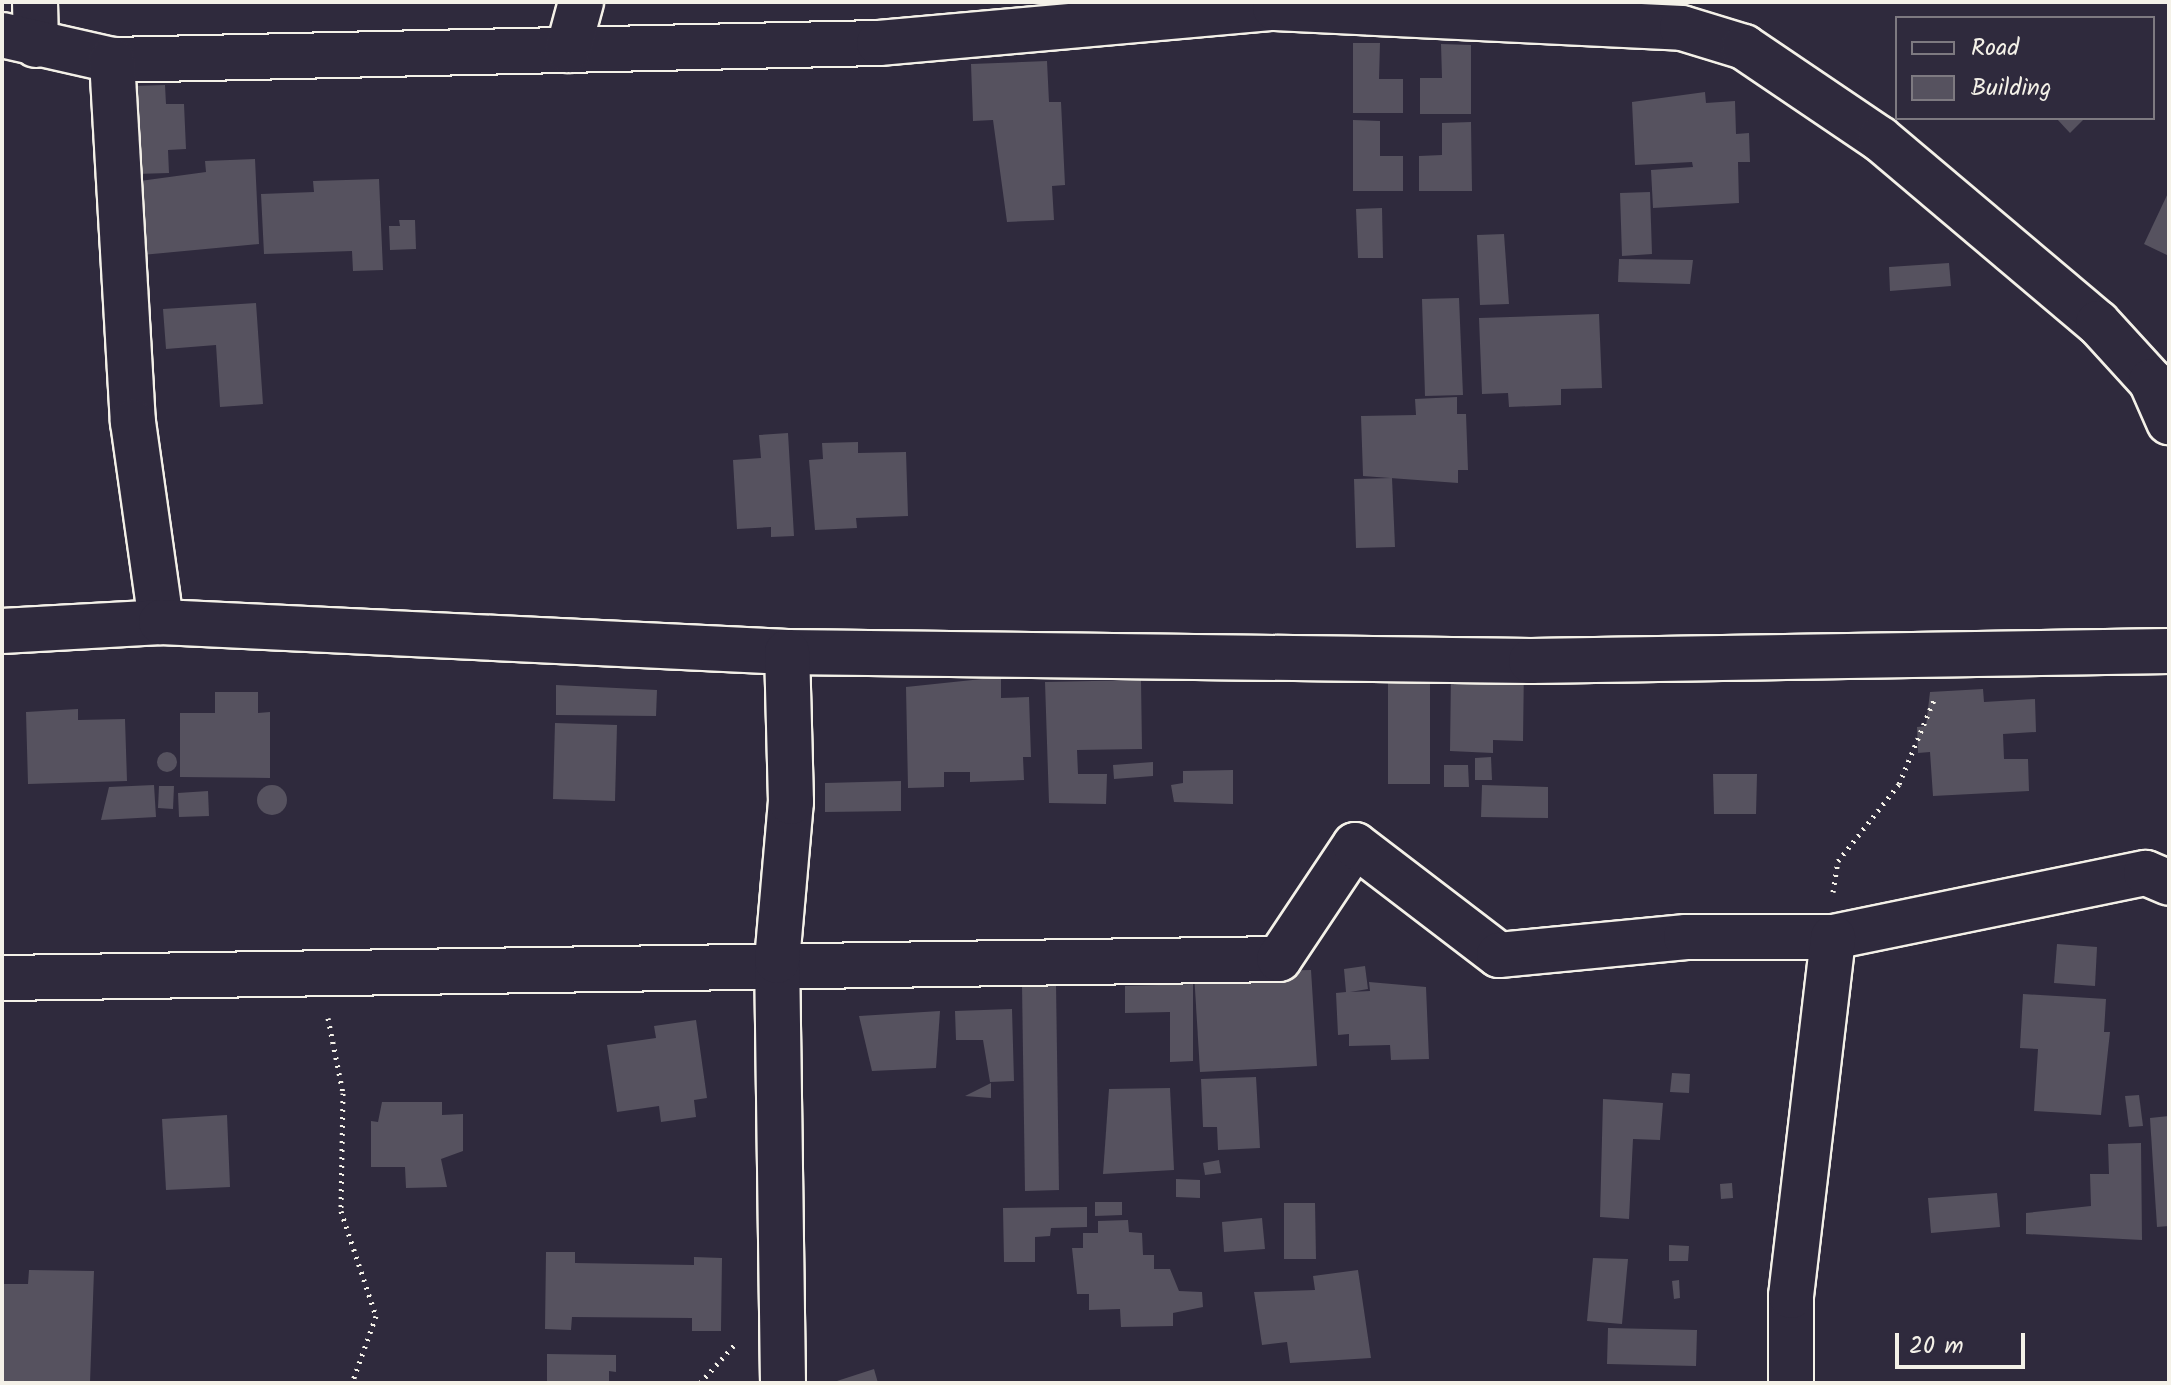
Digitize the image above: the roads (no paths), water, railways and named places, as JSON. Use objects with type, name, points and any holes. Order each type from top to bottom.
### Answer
[{"type":"street","points":[[35,2],[19,40],[112,60],[568,50],[991,36],[1191,10],[1275,8],[1597,18],[1711,34],[1791,74],[2058,286],[2151,381],[2169,422]]},
{"type":"street","points":[[568,50],[581,2]]},
{"type":"street","points":[[112,60],[133,422],[161,622]]},
{"type":"street","points":[[2,631],[161,622],[787,652],[1779,661],[2169,651]]},
{"type":"street","points":[[783,1383],[777,961],[791,802],[787,652]]},
{"type":"street","points":[[2,978],[315,975],[777,961],[1279,959],[1355,845],[1499,955],[1686,937],[1833,937],[2146,873],[2169,883]]},
{"type":"street","points":[[1791,1383],[1791,1296],[1833,937]]}]
